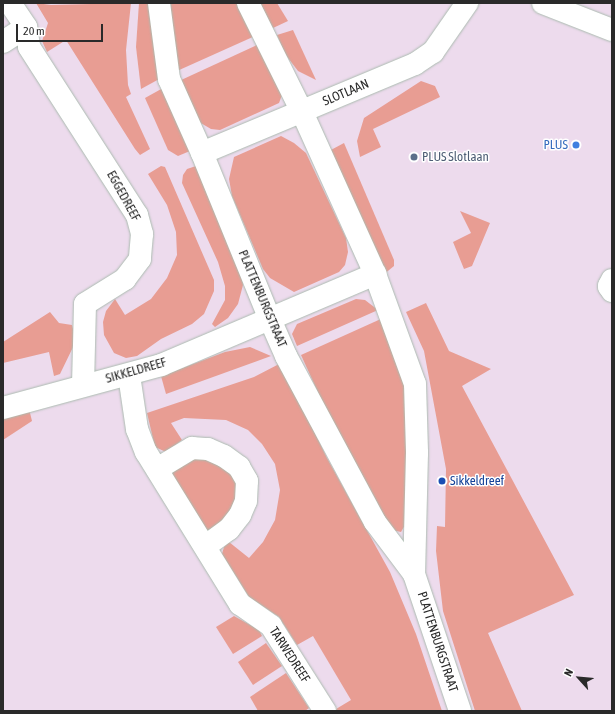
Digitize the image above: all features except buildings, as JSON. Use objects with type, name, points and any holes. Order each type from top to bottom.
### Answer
[{"type":"street","name":"EGGEDREEF","points":[[10,3],[26,27],[29,47],[137,215],[142,234],[140,259],[125,279],[85,304],[83,385]]},
{"type":"street","name":"PLATTENBURGSTRAAT","points":[[159,3],[169,79],[202,153],[269,317],[286,356],[375,522],[414,574],[460,711]]},
{"type":"street","name":"PLATTENBURGSTRAAT","points":[[248,3],[302,112],[375,274],[415,384],[417,453],[414,574]]},
{"type":"street","name":"SLOTLAAN","points":[[202,153],[414,64],[433,52],[467,3]]},
{"type":"street","points":[[543,3],[612,30]]},
{"type":"street","points":[[3,42],[26,27]]},
{"type":"street","name":"SIKKELDREEF","points":[[3,408],[83,385],[129,375],[161,365],[269,317],[375,274]]},
{"type":"street","points":[[612,280],[610,286],[612,291]]},
{"type":"street","name":"TARWEDREEF","points":[[129,375],[138,429],[146,452],[206,546],[240,604],[271,626],[325,711]]},
{"type":"street","points":[[157,469],[192,448],[208,449],[224,456],[239,467],[247,481],[246,501],[240,516],[229,529],[206,546]]},
{"type":"shaded area","points":[[36,3],[51,5],[131,3],[126,50],[128,85],[131,94],[126,97],[150,149],[140,155],[135,149],[66,40],[47,52],[42,41],[48,23]]},
{"type":"shaded area","points":[[139,3],[151,3],[161,78],[141,89],[136,47]]},
{"type":"shaded area","points":[[168,3],[238,3],[255,36],[177,71]]},
{"type":"shaded area","points":[[260,3],[277,3],[288,21],[273,28]]},
{"type":"shaded area","points":[[293,30],[316,80],[298,71],[285,54],[277,35]]},
{"type":"shaded area","points":[[259,44],[282,95],[279,103],[220,130],[211,129],[199,122],[179,81]]},
{"type":"shaded area","points":[[421,81],[435,86],[440,97],[373,129],[381,147],[360,157],[357,141],[364,118]]},
{"type":"shaded area","points":[[163,88],[190,151],[178,156],[168,150],[145,98]]},
{"type":"shaded area","points":[[281,136],[294,143],[306,153],[346,238],[348,252],[345,265],[339,272],[294,292],[270,278],[263,269],[232,196],[229,179],[234,157]]},
{"type":"shaded area","points":[[344,143],[394,260],[394,266],[383,275],[329,151]]},
{"type":"shaded area","points":[[161,166],[165,167],[214,280],[214,291],[204,314],[192,324],[161,339],[137,356],[126,358],[114,353],[104,335],[103,322],[106,311],[115,299],[125,315],[151,299],[167,278],[177,255],[176,232],[167,205],[148,174]]},
{"type":"shaded area","points":[[196,166],[241,267],[243,285],[238,304],[228,318],[215,327],[212,324],[225,300],[225,286],[218,262],[182,183],[183,175],[187,169]]},
{"type":"shaded area","points":[[460,211],[490,223],[472,266],[464,269],[453,242],[471,233]]},
{"type":"shaded area","points":[[356,299],[365,300],[378,310],[297,346],[292,334],[297,324]]},
{"type":"shaded area","points":[[426,303],[449,351],[491,369],[462,386],[574,595],[488,633],[522,711],[475,711],[443,611],[436,551],[437,526],[445,527],[446,469],[424,351],[406,312]]},
{"type":"shaded area","points":[[50,312],[59,323],[72,325],[76,341],[60,374],[54,376],[49,352],[3,363],[3,342]]},
{"type":"shaded area","points":[[383,318],[409,384],[405,525],[401,532],[392,530],[321,399],[301,355]]},
{"type":"shaded area","points":[[250,347],[271,356],[166,394],[161,376],[225,352]]},
{"type":"shaded area","points":[[281,363],[327,458],[390,572],[416,634],[442,711],[337,711],[336,709],[351,700],[313,636],[297,645],[279,617],[249,597],[222,554],[224,547],[229,542],[249,558],[263,542],[275,520],[280,490],[275,464],[262,444],[248,430],[226,420],[184,418],[171,423],[182,440],[166,452],[155,447],[147,413],[254,377]]},
{"type":"shaded area","points":[[29,409],[32,421],[3,440],[3,416]]},
{"type":"shaded area","points":[[202,457],[228,469],[236,481],[238,491],[230,518],[209,530],[205,530],[172,476],[173,471],[191,458]]},
{"type":"shaded area","points":[[234,616],[259,630],[262,636],[233,654],[216,627]]},
{"type":"shaded area","points":[[266,643],[282,666],[253,685],[238,662]]},
{"type":"shaded area","points":[[286,673],[309,708],[305,711],[258,711],[250,697]]},
{"type":"place","name":"PLUS","points":[[576,145]]},
{"type":"place","name":"PLUS Slotlaan","points":[[414,157]]},
{"type":"place","name":"Sikkeldreef","points":[[442,481]]}]
